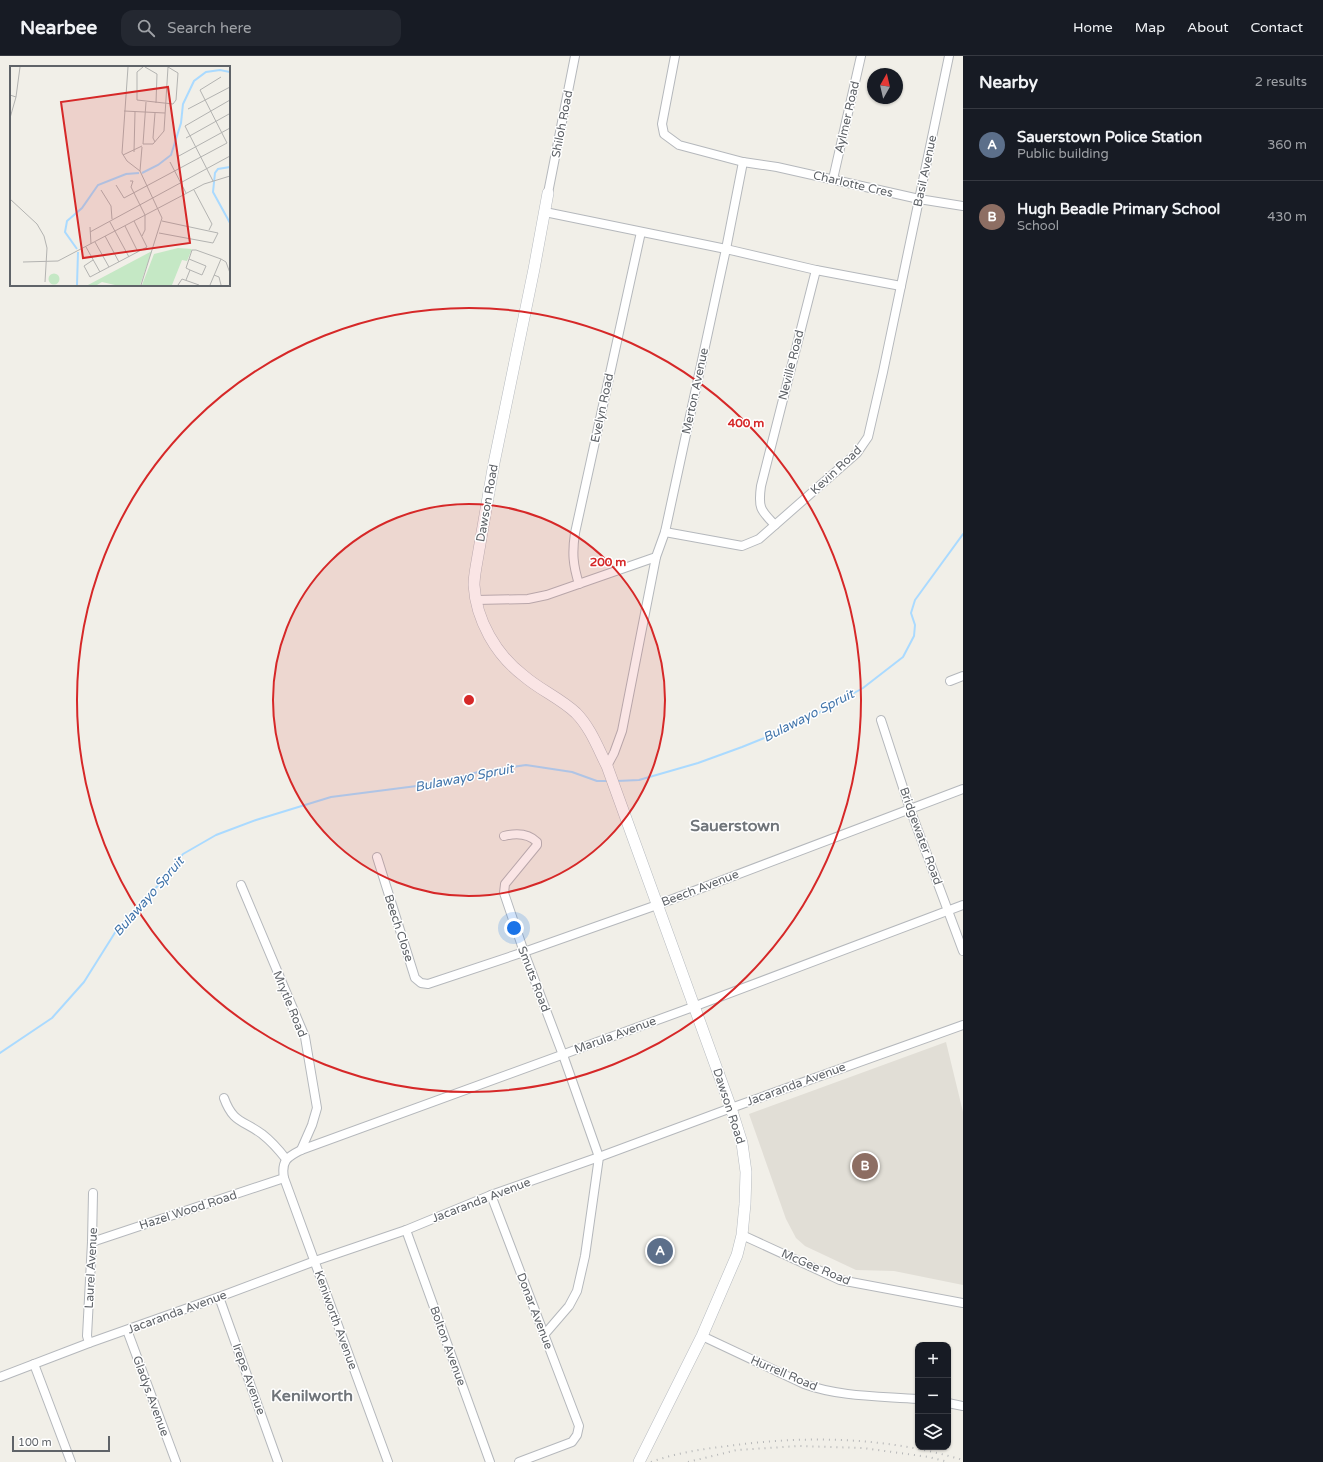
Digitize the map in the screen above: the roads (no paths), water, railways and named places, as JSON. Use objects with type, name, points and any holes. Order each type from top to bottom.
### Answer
[{"type":"street","name":"Shiloh Road","points":[[548,193],[575,56]]},
{"type":"street","name":"Charlotte Cres","points":[[674,56],[662,124],[664,134],[678,145],[743,162],[777,167],[919,199],[963,206]]},
{"type":"street","name":"Aylmer Road","points":[[833,179],[861,56]]},
{"type":"street","name":"Basil Avenue","points":[[901,286],[950,56]]},
{"type":"street","points":[[726,249],[743,162]]},
{"type":"street","name":"Dawson Road","points":[[548,193],[491,478],[476,567],[474,584],[476,600],[480,617],[504,658],[524,676],[559,699],[577,714],[590,732],[606,766],[731,1108],[742,1143],[746,1172],[742,1235],[732,1270],[702,1336],[640,1459]]},
{"type":"street","points":[[545,212],[726,249],[816,270],[901,286]]},
{"type":"street","name":"Evelyn Road","points":[[580,584],[574,568],[573,558],[575,533],[641,232]]},
{"type":"street","name":"Merton Avenue","points":[[606,766],[614,753],[622,731],[656,557],[665,532],[726,249]]},
{"type":"street","name":"Neville Road","points":[[775,525],[762,512],[760,507],[759,499],[761,486],[816,270]]},
{"type":"street","name":"Kevin Road","points":[[665,532],[742,546],[759,539],[857,453],[868,437],[901,286]]},
{"type":"street","points":[[476,600],[528,599],[547,595],[656,557]]},
{"type":"street","points":[[950,681],[963,676]]},
{"type":"street","name":"Bridgewater Road","points":[[881,720],[910,809],[963,951]]},
{"type":"street","name":"Beech Avenue","points":[[435,982],[657,905],[963,789]]},
{"type":"street","name":"Smuts Road","points":[[504,836],[512,834],[524,835],[532,837],[538,843],[505,884],[504,893],[599,1157]]},
{"type":"street","name":"Beech Close","points":[[377,857],[415,978],[420,983],[428,984],[435,982]]},
{"type":"street","name":"Mrytle Road","points":[[241,886],[305,1037],[316,1108],[312,1125],[301,1150]]},
{"type":"street","name":"Marula Avenue","points":[[286,1159],[290,1155],[301,1150],[693,1007],[963,905]]},
{"type":"street","name":"Jacaranda Avenue","points":[[0,1378],[89,1343],[315,1261],[406,1230],[491,1195],[963,1025]]},
{"type":"street","points":[[224,1098],[234,1116],[240,1122],[256,1129],[286,1159],[283,1171],[284,1178]]},
{"type":"street","points":[[544,1335],[569,1306],[577,1291],[585,1256],[599,1157]]},
{"type":"street","name":"Hazel Wood Road","points":[[92,1242],[284,1178]]},
{"type":"street","name":"Keniworth Avenue","points":[[284,1178],[388,1462]]},
{"type":"street","name":"Laurel Avenue","points":[[89,1343],[87,1336],[93,1193]]},
{"type":"street","name":"Donar Avenue","points":[[491,1195],[579,1426],[577,1435],[572,1442],[518,1462]]},
{"type":"street","name":"Bolton Avenue","points":[[406,1230],[490,1462]]},
{"type":"street","name":"McGee Road","points":[[742,1235],[840,1280],[963,1303]]},
{"type":"street","name":"Irepe Avenue","points":[[219,1297],[278,1462]]},
{"type":"street","name":"Gladys Avenue","points":[[127,1330],[176,1462]]},
{"type":"street","name":"Hurrell Road","points":[[702,1336],[817,1389],[832,1392],[915,1400]]},
{"type":"street","points":[[34,1364],[71,1462]]},
{"type":"street","points":[[951,1404],[963,1406]]},
{"type":"waterway","name":"Bulawayo Spruit","points":[[617,781],[639,780],[698,763],[742,747],[777,733],[815,715],[863,688],[903,657],[914,636],[915,625],[911,613],[915,600],[963,534]]},
{"type":"waterway","name":"Bulawayo Spruit","points":[[0,1053],[52,1018],[84,982],[116,931],[163,880],[183,854],[216,835],[256,820],[331,797],[440,783],[478,772],[526,765],[572,772],[597,781],[608,781]]},
{"type":"railway","points":[[651,1462],[699,1450],[758,1442],[787,1440],[847,1440],[876,1443],[934,1452],[963,1460]]},
{"type":"railway","points":[[688,1462],[737,1450],[799,1446],[863,1448],[929,1457],[948,1462]]},
{"type":"place","name":"Hugh Beadle Primary School","points":[[865,1166]]},
{"type":"place","name":"Sauerstown Police Station","points":[[660,1251]]},
{"type":"district","name":"Sauerstown","points":[[735,825]]},
{"type":"district","name":"Kenilworth","points":[[312,1395]]}]
